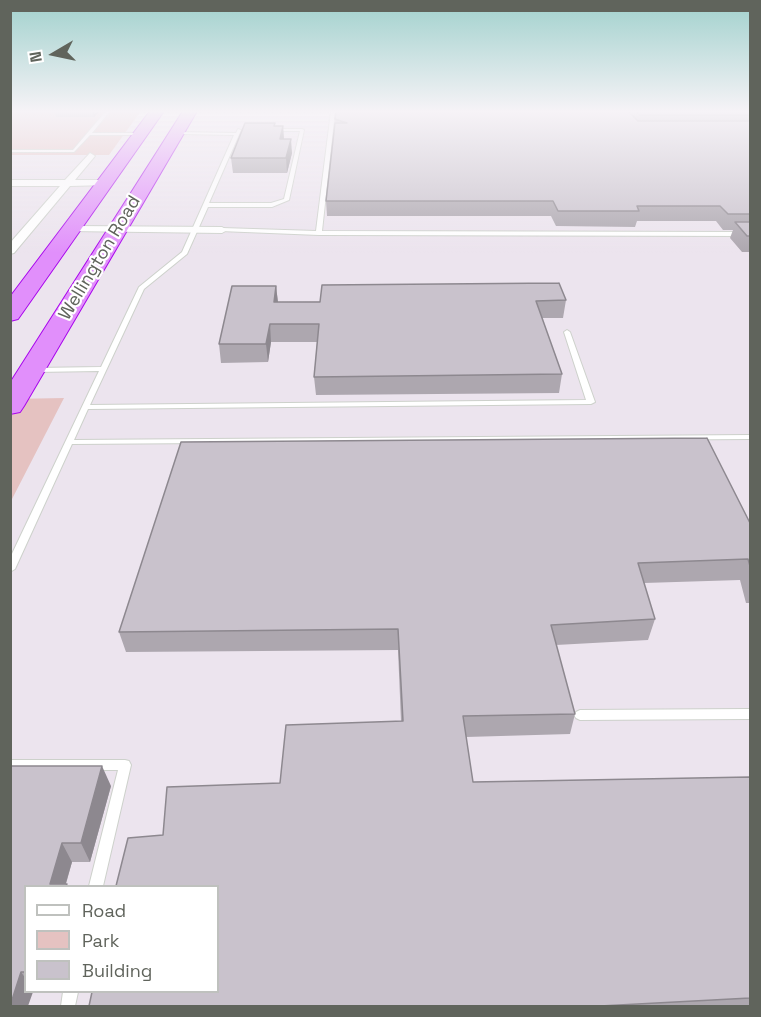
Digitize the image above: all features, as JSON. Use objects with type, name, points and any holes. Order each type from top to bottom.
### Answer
[{"type":"highway","name":"Wellington Road","points":[[10,314],[124,158]]},
{"type":"highway","name":"Wellington Road","points":[[10,406],[21,370],[118,230],[161,158]]},
{"type":"street","points":[[10,251],[88,158]]},
{"type":"street","points":[[10,183],[106,183]]},
{"type":"street","points":[[72,229],[222,230]]},
{"type":"lane","points":[[10,569],[141,288],[186,253],[227,158]]},
{"type":"lane","points":[[207,205],[272,205],[286,200],[295,158]]},
{"type":"lane","points":[[319,233],[328,158]]},
{"type":"lane","points":[[222,230],[319,233],[750,234]]},
{"type":"lane","points":[[85,407],[591,402],[567,332]]},
{"type":"lane","points":[[21,370],[102,369]]},
{"type":"lane","points":[[69,442],[750,437]]},
{"type":"lane","points":[[580,716],[750,714]]},
{"type":"lane","points":[[10,765],[125,765],[96,885]]},
{"type":"green space","points":[[64,398],[11,501],[11,399]]},
{"type":"building","points":[[331,158],[750,158],[750,214],[728,214],[720,206],[637,206],[639,211],[558,211],[553,201],[326,201]]},
{"type":"building","points":[[735,222],[750,222],[750,236],[747,236]]},
{"type":"building","points":[[559,283],[566,300],[536,301],[562,374],[314,377],[319,324],[270,324],[266,344],[219,344],[232,286],[276,286],[274,302],[320,302],[322,285]]},
{"type":"building","points":[[707,438],[750,523],[750,566],[748,559],[638,563],[655,619],[551,625],[575,714],[463,716],[473,782],[750,777],[750,998],[600,1006],[89,1006],[92,993],[219,993],[219,885],[116,885],[128,838],[163,835],[167,787],[280,783],[286,725],[403,721],[398,629],[119,632],[181,442]]},
{"type":"building","points":[[10,766],[102,766],[81,843],[62,843],[50,884],[66,885],[24,885],[24,972],[21,972],[10,1006]]}]
